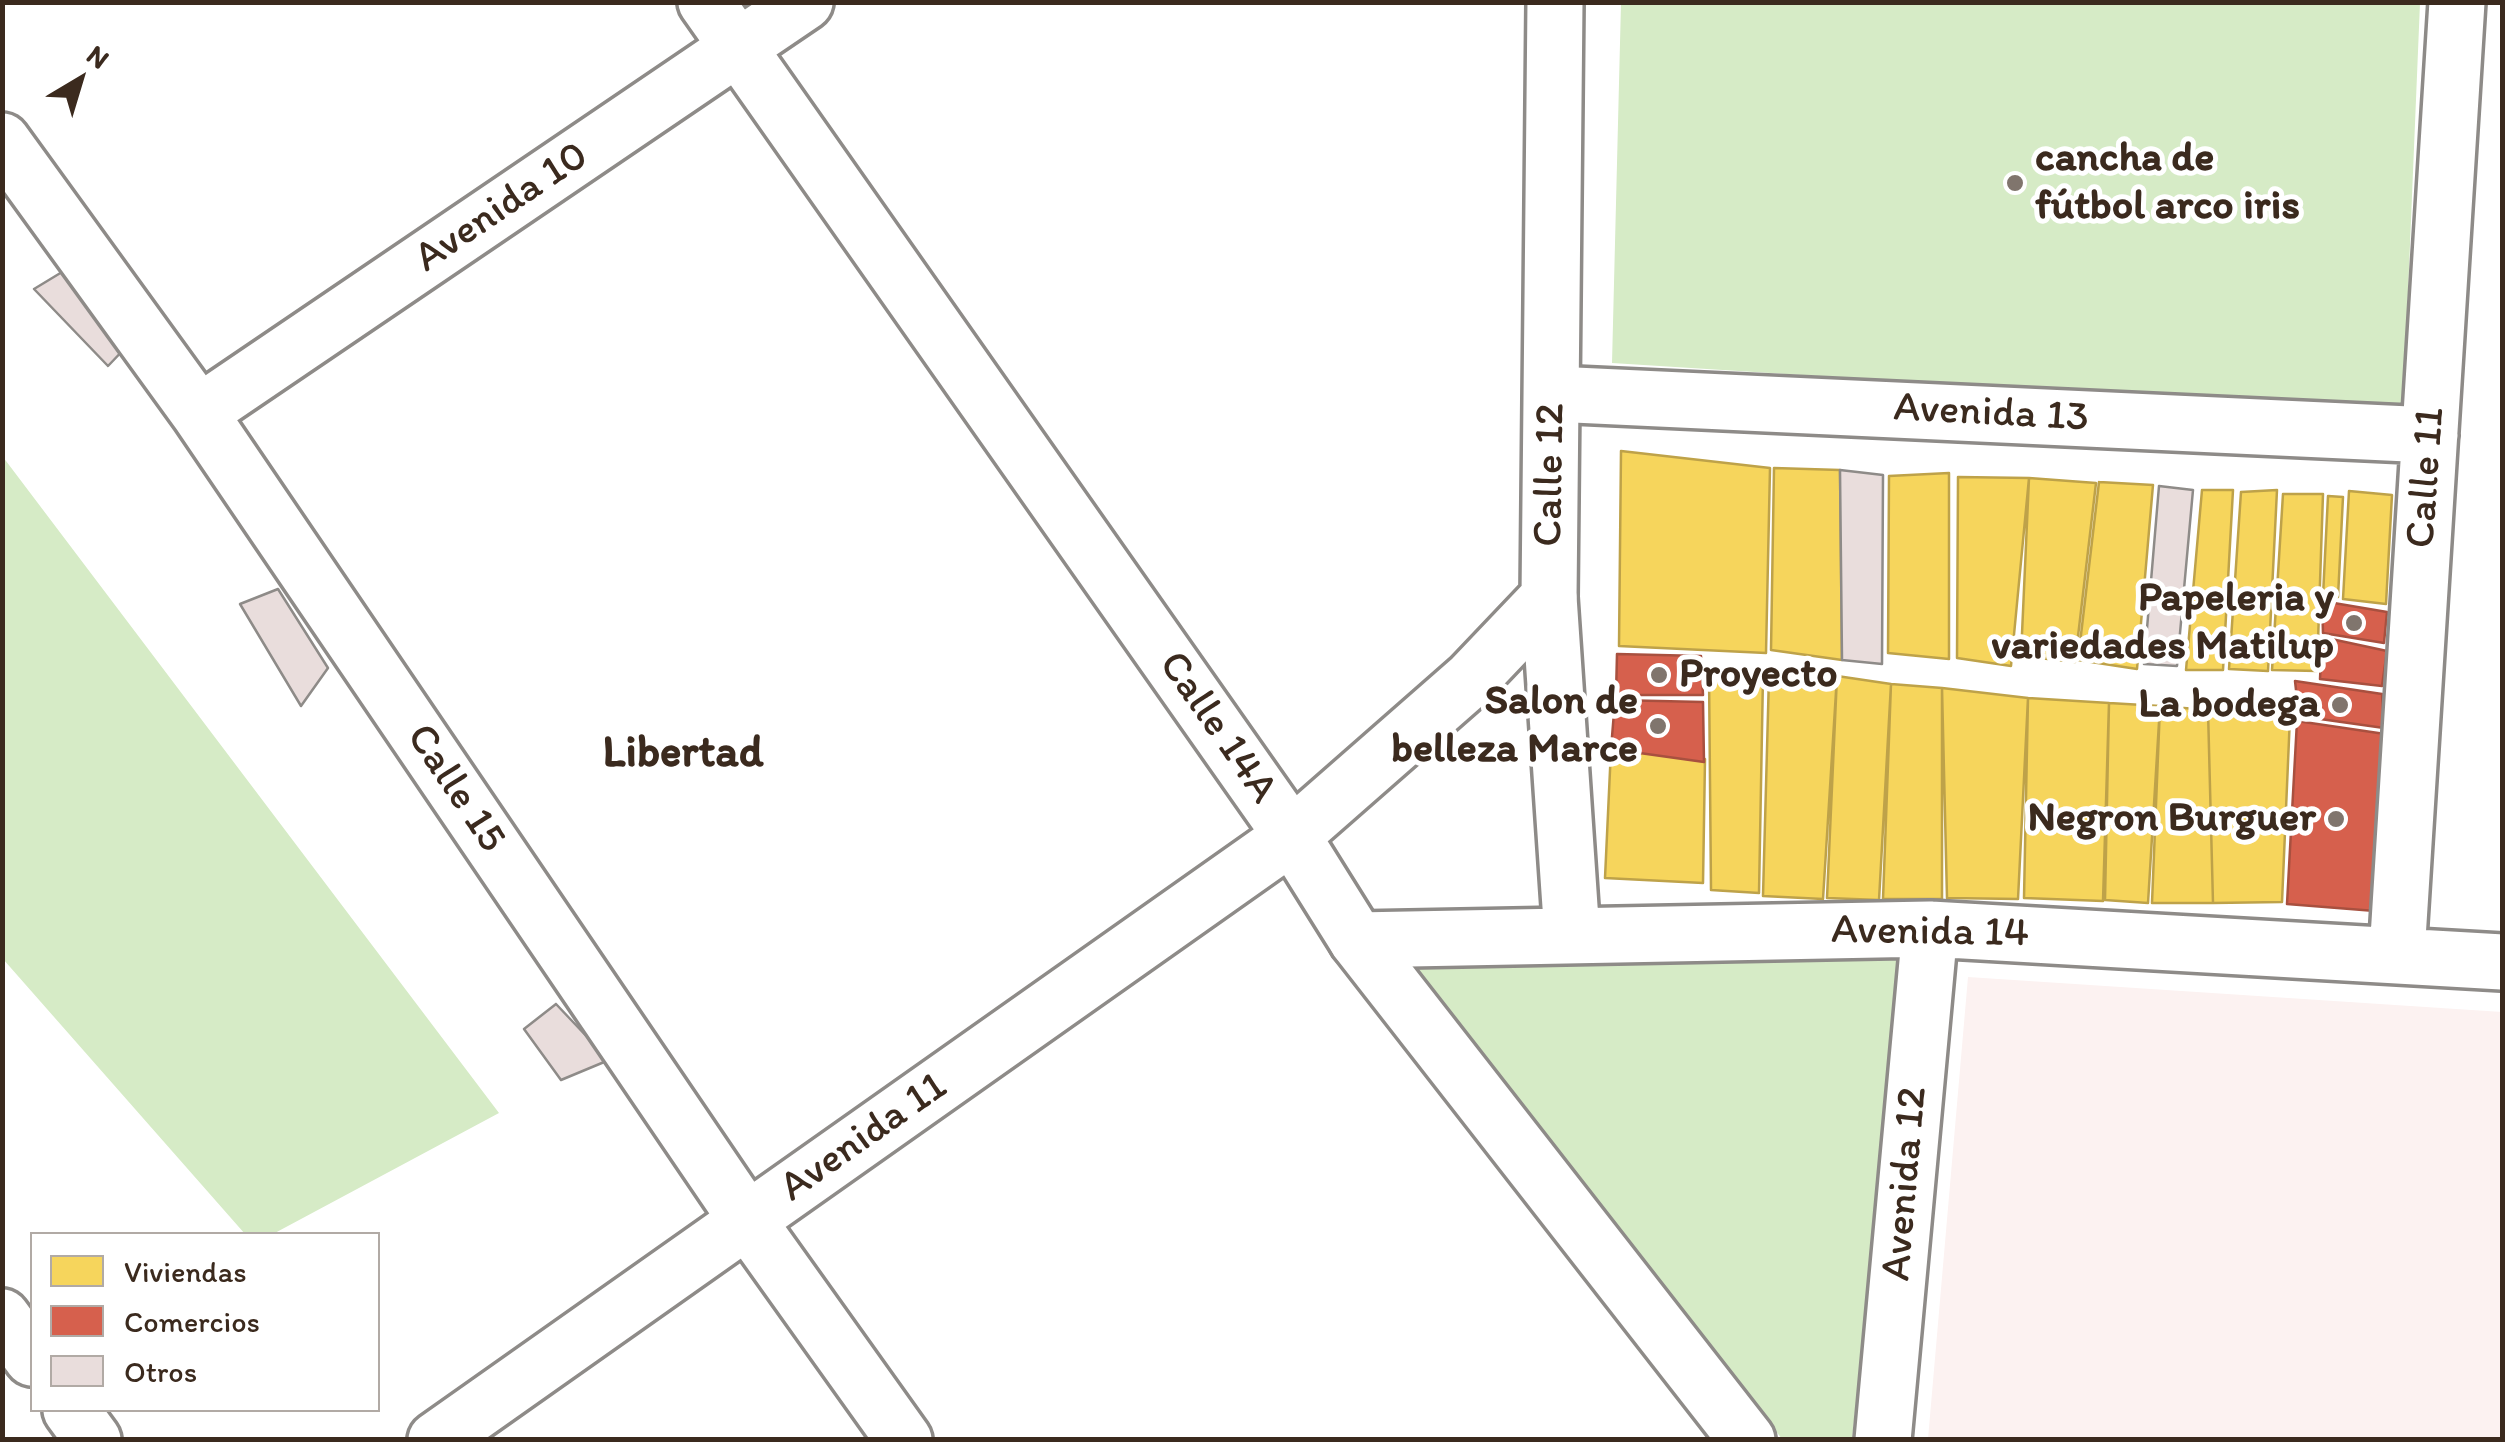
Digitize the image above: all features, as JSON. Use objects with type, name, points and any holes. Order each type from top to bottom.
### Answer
[{"type":"street","name":"Calle 14A","points":[[706,2],[1292,836],[1358,940],[1747,1440]]},
{"type":"street","name":"Avenida 10","points":[[199,413],[804,2]]},
{"type":"street","name":"Calle 12","points":[[1292,836],[1471,679],[1550,597],[1555,2]]},
{"type":"street","name":"Calle 11","points":[[2397,954],[2457,2]]},
{"type":"street","name":"Calle 15","points":[[2,141],[199,413],[747,1220],[904,1440]]},
{"type":"street","name":"Avenida 13","points":[[1553,394],[2430,435]]},
{"type":"street","points":[[1550,597],[1572,936]]},
{"type":"street","name":"Avenida 11","points":[[436,1440],[1292,836]]},
{"type":"street","name":"Avenida 14","points":[[1358,940],[1930,929],[2502,962]]},
{"type":"street","name":"Avenida 12","points":[[1883,1440],[1930,929]]},
{"type":"street","points":[[2,1317],[30,1355]]},
{"type":"street","points":[[72,1412],[93,1440]]},
{"type":"shaded area","points":[[1968,977],[2502,1012],[2502,1439],[1928,1439]]},
{"type":"green space","name":"cancha de fútbol arco iris","points":[[1621,3],[2420,3],[2403,413],[1612,363]]},
{"type":"green space","points":[[2,457],[499,1113],[277,1232],[243,1232],[3,959]]},
{"type":"green space","points":[[1905,956],[1852,1439],[1782,1439],[1409,966]]},
{"type":"building: Viviendas","points":[[1621,451],[1770,468],[1766,653],[1619,646]]},
{"type":"building: Viviendas","points":[[1774,468],[1840,470],[1842,660],[1771,650]]},
{"type":"building: Viviendas","points":[[1949,473],[1949,659],[1888,653],[1889,476]]},
{"type":"building: Viviendas","points":[[1958,477],[2029,478],[2011,666],[1957,658]]},
{"type":"building: Viviendas","points":[[2029,478],[2096,483],[2075,662],[2021,656]]},
{"type":"building: Viviendas","points":[[2099,482],[2153,485],[2137,669],[2078,660]]},
{"type":"building: Viviendas","points":[[2202,490],[2233,490],[2223,670],[2186,670]]},
{"type":"building: Viviendas","points":[[2277,490],[2268,671],[2229,669],[2241,492]]},
{"type":"building: Viviendas","points":[[2349,491],[2392,495],[2386,604],[2343,599]]},
{"type":"building: Viviendas","points":[[2283,494],[2323,494],[2317,671],[2272,670]]},
{"type":"building: Viviendas","points":[[2328,496],[2343,497],[2338,597],[2323,596]]},
{"type":"building: Viviendas","points":[[1709,673],[1763,676],[1759,893],[1711,890]]},
{"type":"building: Viviendas","points":[[1769,676],[1837,676],[1823,899],[1763,896]]},
{"type":"building: Viviendas","points":[[1837,676],[1891,684],[1879,900],[1827,898]]},
{"type":"building: Viviendas","points":[[1891,684],[1942,688],[1942,899],[1883,899]]},
{"type":"building: Viviendas","points":[[1942,688],[2028,698],[2018,899],[1947,898]]},
{"type":"building: Viviendas","points":[[2028,698],[2109,703],[2103,901],[2024,898]]},
{"type":"building: Viviendas","points":[[2109,703],[2160,706],[2148,903],[2105,900]]},
{"type":"building: Viviendas","points":[[2160,706],[2208,710],[2213,903],[2152,903]]},
{"type":"building: Viviendas","points":[[2208,710],[2290,716],[2282,902],[2213,903]]},
{"type":"building: Viviendas","points":[[1611,749],[1705,759],[1703,883],[1605,878]]},
{"type":"building: Comercios","name":"Papeleria y variedades Matilup","points":[[2322,601],[2387,612],[2384,643],[2323,633]]},
{"type":"building: Comercios","points":[[2322,637],[2387,651],[2382,686],[2320,679]]},
{"type":"building: Comercios","name":"Proyecto","points":[[1617,654],[1701,656],[1703,695],[1616,695]]},
{"type":"building: Comercios","name":"La bodega","points":[[2295,681],[2382,694],[2384,728],[2299,716]]},
{"type":"building: Comercios","name":"Salon de belleza Marce","points":[[1615,700],[1703,702],[1704,762],[1611,749]]},
{"type":"building: Comercios","name":"Negron Burguer","points":[[2297,721],[2385,734],[2375,911],[2287,904]]},
{"type":"building: Otros","points":[[67,269],[128,345],[108,366],[34,289]]},
{"type":"building: Otros","points":[[1840,470],[1883,475],[1882,664],[1842,660]]},
{"type":"building: Otros","points":[[2159,486],[2193,490],[2177,666],[2144,664]]},
{"type":"building: Otros","points":[[278,589],[328,668],[301,706],[240,604]]},
{"type":"building: Otros","points":[[556,1004],[609,1060],[561,1080],[524,1029]]},
{"type":"place","name":"cancha de fútbol arco iris","points":[[2015,183]]},
{"type":"place","name":"Papeleria y variedades Matilup","points":[[2354,623]]},
{"type":"place","name":"Proyecto","points":[[1659,675]]},
{"type":"place","name":"La bodega","points":[[2340,705]]},
{"type":"place","name":"Salon de belleza Marce","points":[[1658,726]]},
{"type":"place","name":"Negron Burguer","points":[[2336,819]]},
{"type":"district","name":"Libertad","points":[[683,755]]}]
